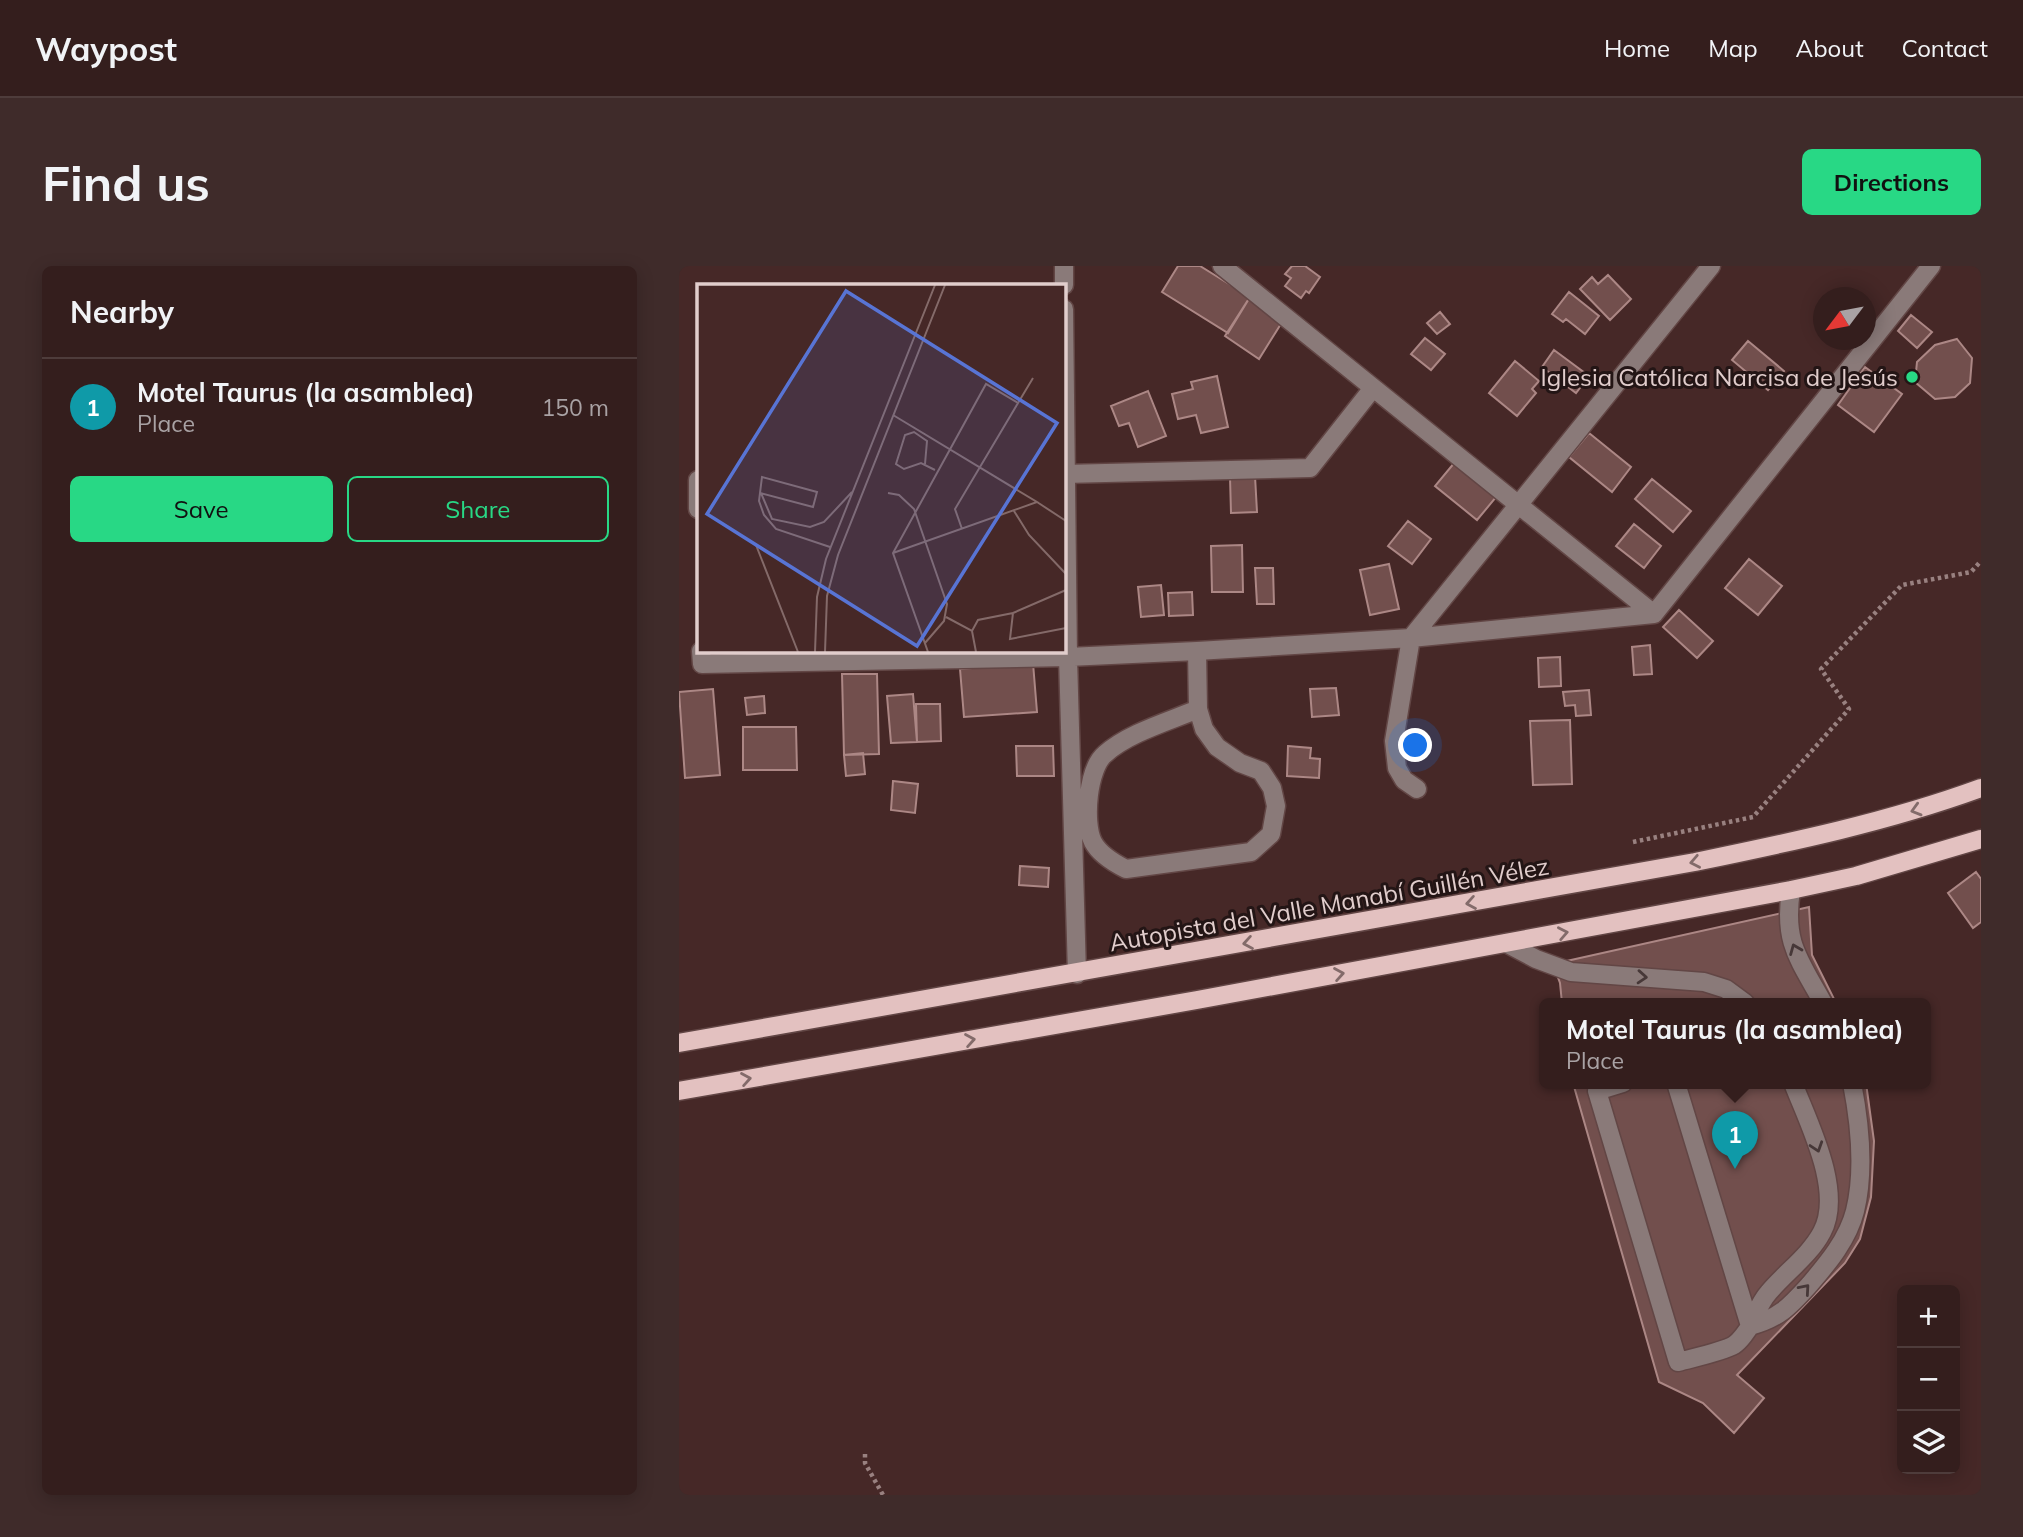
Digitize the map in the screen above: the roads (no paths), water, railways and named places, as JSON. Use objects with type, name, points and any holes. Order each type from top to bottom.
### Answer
[{"type":"main road","name":"Autopista del Valle Manabí Guillén Vélez","points":[[679,1043],[1695,862],[1807,839],[1926,807],[1981,788]]},
{"type":"main road","points":[[679,1091],[1791,890],[1867,873],[1981,839]]},
{"type":"street","points":[[1064,266],[1064,284]]},
{"type":"street","points":[[1221,266],[1654,614]]},
{"type":"street","points":[[1416,789],[1404,780],[1397,768],[1394,741],[1411,638],[1711,266]]},
{"type":"street","points":[[701,653],[702,664],[1068,657],[1411,638],[1654,614],[1931,266]]},
{"type":"street","points":[[1066,474],[1310,468],[1373,388]]},
{"type":"street","points":[[679,480],[697,480]]},
{"type":"street","points":[[1066,535],[1077,974]]},
{"type":"street","points":[[1196,651],[1198,709],[1204,729],[1217,747],[1240,762],[1261,771],[1272,788],[1276,806],[1271,834],[1251,852],[1126,869],[1109,860],[1093,841],[1087,810],[1096,762],[1107,751],[1143,732],[1198,709]]},
{"type":"street","points":[[1791,890],[1787,917],[1790,934],[1795,952],[1820,998]]},
{"type":"street","points":[[1506,943],[1536,959],[1571,972],[1704,982],[1726,989],[1738,998]]},
{"type":"street","points":[[1604,1089],[1597,1091],[1678,1363],[1735,1345],[1750,1326],[1757,1307],[1823,1232],[1829,1210],[1829,1188],[1818,1147],[1795,1089]]},
{"type":"street","points":[[1678,1089],[1750,1326]]},
{"type":"street","points":[[1750,1326],[1769,1321],[1786,1310],[1836,1253],[1855,1212],[1860,1166],[1859,1122],[1853,1089]]},
{"type":"place","name":"Iglesia Católica Narcisa de Jesús","points":[[1912,377]]},
{"type":"place","name":"Motel Taurus (la asamblea)","points":[[1735,1169]]}]
